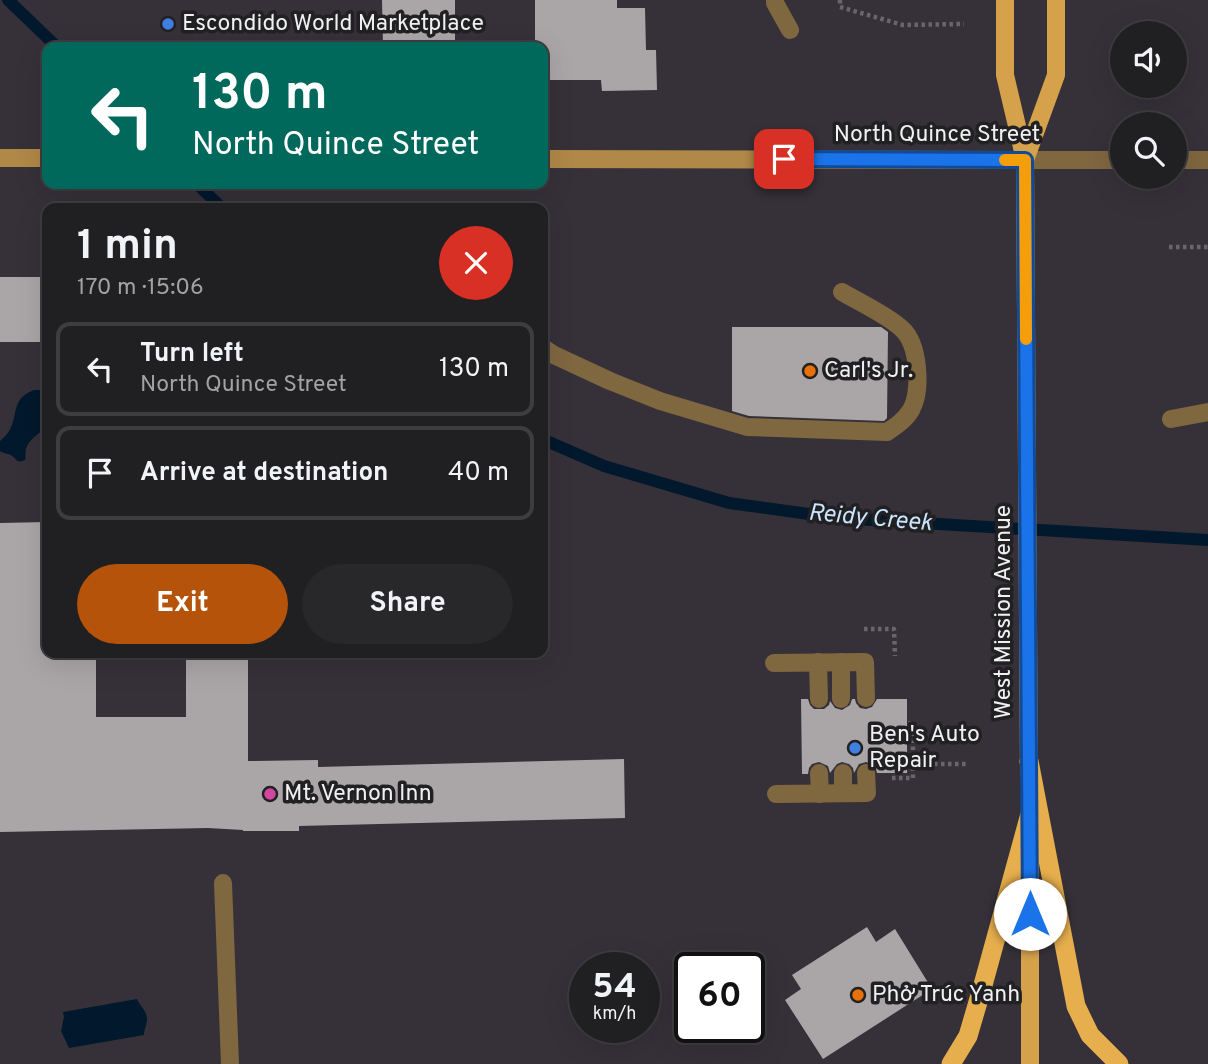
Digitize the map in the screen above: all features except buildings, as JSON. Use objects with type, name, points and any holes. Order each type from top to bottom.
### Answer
[{"type":"highway","points":[[1029,761],[1076,1006],[1090,1035],[1119,1064]]},
{"type":"highway","points":[[951,1064],[968,1036],[1030,814]]},
{"type":"main road","name":"West Mission Avenue","points":[[1005,0],[1005,75],[1025,160],[1030,1064]]},
{"type":"main road","name":"West Mission Avenue","points":[[1025,160],[1056,75],[1056,0]]},
{"type":"main road","points":[[0,159],[42,158]]},
{"type":"main road","name":"North Quince Street","points":[[548,159],[1025,160]]},
{"type":"street","points":[[775,0],[790,30]]},
{"type":"street","name":"North Quince Street","points":[[1025,160],[1110,160]]},
{"type":"street","points":[[1187,160],[1208,160]]},
{"type":"street","points":[[548,351],[576,366],[660,401],[747,427],[887,432],[902,422],[912,409],[916,394],[915,351],[902,328],[842,292]]},
{"type":"street","points":[[1171,419],[1208,412]]},
{"type":"street","points":[[818,662],[819,699]]},
{"type":"street","points":[[841,662],[841,699]]},
{"type":"street","points":[[774,663],[865,662],[866,698]]},
{"type":"street","points":[[819,773],[820,794]]},
{"type":"street","points":[[843,773],[843,793]]},
{"type":"street","points":[[776,794],[867,793],[867,776]]},
{"type":"street","points":[[223,883],[230,1064]]},
{"type":"path","points":[[840,0],[840,7],[903,25],[964,24]]},
{"type":"path","points":[[1170,247],[1208,247]]},
{"type":"path","points":[[867,776],[913,778],[913,724],[908,723]]},
{"type":"path","points":[[913,764],[967,764]]},
{"type":"shaded area","points":[[0,0],[1208,0],[1208,1064],[0,1064]]},
{"type":"water","points":[[34,390],[42,391],[42,431],[29,442],[25,460],[18,461],[0,451],[0,441],[11,427],[17,406],[25,395]]},
{"type":"water","points":[[137,999],[147,1016],[144,1035],[69,1048],[61,1031],[63,1012]]},
{"type":"waterway","name":"Reidy Creek","points":[[8,0],[52,42]]},
{"type":"waterway","name":"Reidy Creek","points":[[202,189],[217,203]]},
{"type":"waterway","name":"Reidy Creek","points":[[548,442],[604,466],[729,503],[838,518],[1208,540]]},
{"type":"slow traffic","points":[[1005,160],[1025,160],[1026,339]]},
{"type":"place","name":"Escondido World Marketplace","points":[[168,24]]},
{"type":"place","name":"Carl's Jr.","points":[[810,371]]},
{"type":"place","name":"Ben's Auto Repair","points":[[855,748]]},
{"type":"place","name":"Mt. Vernon Inn","points":[[270,794]]},
{"type":"place","name":"Phở Trúc Yanh","points":[[858,995]]},
{"type":"route","points":[[784,159],[1025,160],[1030,914]]}]
